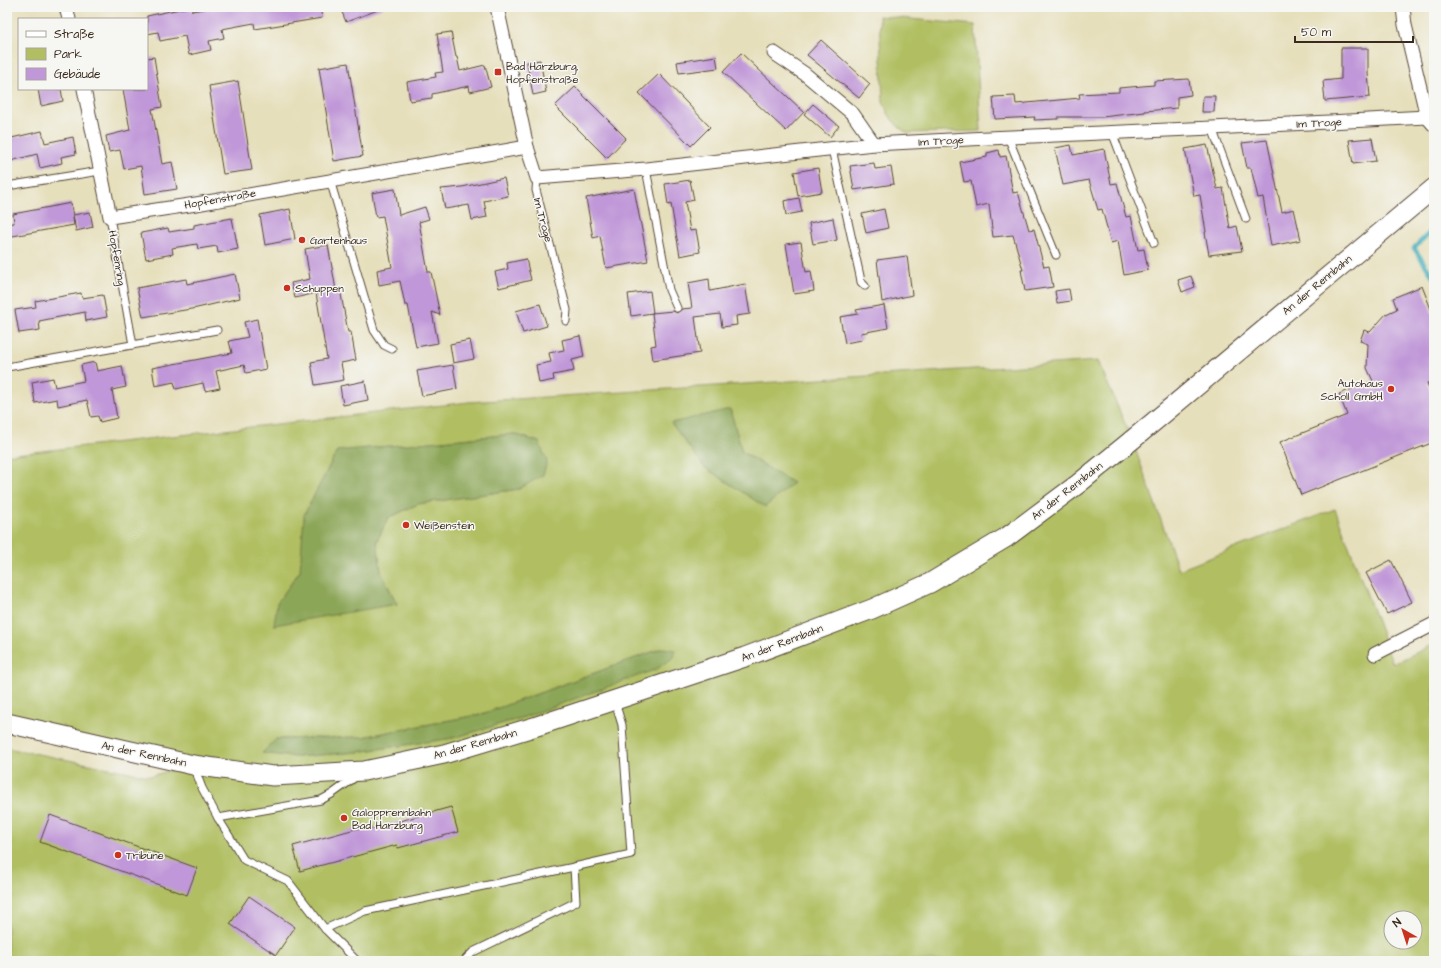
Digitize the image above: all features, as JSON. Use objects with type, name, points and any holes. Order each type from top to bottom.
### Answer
[{"type":"main road","name":"An der Rennbahn","points":[[7,723],[193,764],[273,776],[364,771],[444,754],[537,726],[745,657],[872,609],[930,583],[1007,537],[1078,484],[1132,440],[1434,188]]},
{"type":"street","points":[[66,7],[69,18]]},
{"type":"street","points":[[497,7],[527,147],[537,178]]},
{"type":"street","points":[[1403,7],[1405,25],[1431,121]]},
{"type":"street","points":[[774,53],[805,74],[852,114],[874,144]]},
{"type":"street","name":"Hopfenring","points":[[84,90],[110,217]]},
{"type":"street","name":"Im Troge","points":[[537,178],[646,169],[874,144],[1112,132],[1431,121]]},
{"type":"street","name":"Hopfenstraße","points":[[110,217],[196,204],[527,147]]},
{"type":"street","points":[[1375,654],[1434,624]]},
{"type":"lane","points":[[1212,128],[1246,219]]},
{"type":"lane","points":[[1112,132],[1154,244]]},
{"type":"lane","points":[[1008,137],[1056,256]]},
{"type":"lane","points":[[832,149],[860,276],[865,286]]},
{"type":"lane","points":[[646,169],[669,290],[677,308]]},
{"type":"lane","points":[[7,186],[100,170]]},
{"type":"lane","name":"Im Troge","points":[[537,178],[536,190],[567,310],[566,321]]},
{"type":"lane","points":[[330,180],[374,330],[384,345],[392,349]]},
{"type":"lane","name":"Hopfenring","points":[[110,217],[133,345]]},
{"type":"lane","points":[[7,367],[217,330]]},
{"type":"lane","points":[[325,929],[365,911],[631,854],[622,725],[614,700]]},
{"type":"lane","points":[[193,764],[202,788],[218,818],[244,860],[288,881],[325,929],[356,961]]},
{"type":"lane","points":[[218,818],[321,800],[364,771]]},
{"type":"lane","points":[[464,961],[473,952],[576,902],[574,867]]},
{"type":"green space","points":[[879,16],[975,25],[981,131],[908,133],[895,123],[889,115],[883,101]]},
{"type":"green space","points":[[1098,361],[1132,440],[1179,570],[1335,509],[1393,664],[1434,644],[1434,961],[7,961],[7,748],[150,776],[191,765],[7,723],[7,455],[469,402]],"holes":[[[730,409],[742,452],[793,483],[704,467]],[[514,434],[539,442],[519,489],[418,504],[388,518],[377,541],[381,572],[397,604],[277,603],[300,571],[337,451]],[[663,648],[524,717],[453,738],[357,752],[296,757],[262,753],[276,739],[363,737],[482,714]]]},
{"type":"green space","points":[[730,409],[742,452],[793,483],[765,507],[704,467],[671,423]]},
{"type":"green space","points":[[514,434],[539,442],[547,461],[543,475],[519,489],[418,504],[388,518],[377,541],[381,572],[397,604],[274,625],[277,603],[300,571],[304,515],[337,451]]},
{"type":"green space","points":[[663,648],[676,650],[674,657],[657,669],[524,717],[453,738],[357,752],[296,757],[262,753],[276,739],[363,737],[482,714]]},
{"type":"building","points":[[189,7],[191,7],[192,11],[214,7],[320,7],[322,18],[255,29],[254,23],[222,29],[224,38],[209,41],[211,50],[189,55],[185,36],[160,41],[158,32],[148,34],[147,16]]},
{"type":"building","points":[[340,7],[383,7],[383,8],[346,22]]},
{"type":"building","points":[[451,32],[460,71],[485,65],[491,87],[470,92],[469,86],[432,94],[432,98],[410,101],[407,82],[436,77],[435,73],[443,72],[437,34]]},
{"type":"building","points":[[821,40],[870,84],[859,98],[807,55]]},
{"type":"building","points":[[1341,48],[1368,48],[1370,97],[1325,101],[1323,81],[1341,79]]},
{"type":"building","points":[[741,53],[804,112],[786,131],[723,72]]},
{"type":"building","points":[[716,56],[718,68],[679,73],[677,62]]},
{"type":"building","points":[[154,57],[162,107],[152,109],[162,164],[172,162],[177,189],[145,194],[141,166],[124,169],[120,150],[109,152],[106,136],[130,130],[123,90],[148,90],[148,58]]},
{"type":"building","points":[[540,60],[546,92],[533,95],[527,62]]},
{"type":"building","points":[[348,63],[363,156],[334,161],[319,68]]},
{"type":"building","points":[[659,74],[710,127],[691,146],[639,93]]},
{"type":"building","points":[[1189,79],[1191,95],[1177,97],[1177,108],[1102,117],[1058,117],[1058,119],[1034,120],[1035,117],[995,119],[993,97],[1015,96],[1016,104],[1080,98],[1079,94],[1119,92],[1119,88],[1154,85],[1154,81]]},
{"type":"building","points":[[238,81],[252,170],[223,174],[209,86]]},
{"type":"building","points":[[575,87],[626,138],[607,158],[555,106]]},
{"type":"building","points":[[38,90],[61,90],[63,101],[41,106]]},
{"type":"building","points":[[1203,96],[1215,96],[1214,112],[1202,112]]},
{"type":"building","points":[[813,104],[839,126],[830,137],[804,114]]},
{"type":"building","points":[[42,131],[45,143],[73,137],[76,154],[61,157],[62,163],[40,168],[37,154],[7,162],[7,139]]},
{"type":"building","points":[[1372,138],[1376,161],[1353,164],[1349,140]]},
{"type":"building","points":[[1267,140],[1282,212],[1294,209],[1301,240],[1271,246],[1263,197],[1258,198],[1251,168],[1247,168],[1242,143]]},
{"type":"building","points":[[1071,145],[1073,155],[1104,149],[1111,184],[1117,183],[1126,217],[1131,216],[1138,250],[1144,249],[1148,270],[1124,275],[1118,241],[1111,243],[1102,209],[1098,210],[1089,180],[1063,185],[1055,148]]},
{"type":"building","points":[[1207,145],[1217,189],[1223,188],[1230,228],[1237,226],[1242,251],[1209,255],[1200,195],[1194,196],[1185,149]]},
{"type":"building","points":[[999,150],[1000,157],[1006,156],[1013,193],[1018,192],[1029,230],[1034,229],[1044,267],[1049,266],[1053,287],[1025,291],[1021,270],[1023,270],[1013,235],[993,237],[989,204],[976,207],[971,181],[964,182],[960,162],[987,157],[987,153]]},
{"type":"building","points":[[874,163],[875,169],[891,167],[894,184],[854,190],[850,166]]},
{"type":"building","points":[[818,168],[822,192],[798,196],[794,172]]},
{"type":"building","points":[[504,178],[508,196],[484,201],[487,217],[472,220],[469,205],[445,209],[441,189],[462,187]]},
{"type":"building","points":[[690,180],[694,200],[685,202],[690,231],[696,230],[700,252],[680,256],[671,204],[668,205],[665,184]]},
{"type":"building","points":[[395,189],[399,215],[425,207],[429,219],[419,222],[428,272],[431,272],[440,315],[432,312],[438,343],[416,347],[408,305],[405,305],[400,281],[379,285],[377,270],[392,267],[383,216],[376,217],[372,193]]},
{"type":"building","points":[[634,189],[648,261],[606,268],[600,236],[593,238],[586,198]]},
{"type":"building","points":[[799,198],[802,212],[786,215],[784,201]]},
{"type":"building","points":[[71,203],[74,225],[7,237],[7,224],[14,223],[13,214]]},
{"type":"building","points":[[290,209],[295,239],[265,245],[260,215]]},
{"type":"building","points":[[884,209],[888,228],[866,233],[862,214]]},
{"type":"building","points":[[90,212],[93,227],[76,231],[73,215]]},
{"type":"building","points":[[232,218],[238,249],[218,253],[217,246],[198,249],[197,244],[172,248],[173,254],[146,259],[141,233],[168,228],[169,232],[194,228],[194,225]]},
{"type":"building","points":[[833,218],[837,240],[813,244],[809,223]]},
{"type":"building","points":[[801,242],[806,272],[811,271],[814,291],[794,294],[786,244]]},
{"type":"building","points":[[328,245],[336,290],[340,289],[348,332],[351,332],[356,360],[341,363],[344,380],[315,385],[311,362],[327,359],[316,293],[295,298],[291,283],[310,279],[305,249]]},
{"type":"building","points":[[907,256],[912,295],[882,302],[877,260]]},
{"type":"building","points":[[526,259],[531,280],[499,288],[495,272],[508,269],[507,263]]},
{"type":"building","points":[[235,274],[240,298],[197,308],[143,317],[137,288],[186,279],[187,284]]},
{"type":"building","points":[[1191,276],[1195,287],[1182,292],[1178,280]]},
{"type":"building","points":[[709,279],[710,291],[745,284],[750,314],[736,316],[737,325],[722,327],[720,314],[695,317],[700,353],[653,360],[651,346],[656,345],[652,313],[673,311],[677,313],[682,309],[692,308],[688,283]]},
{"type":"building","name":"Autohaus Scholl GmbH","points":[[1422,286],[1434,317],[1434,381],[1427,383],[1434,401],[1434,442],[1301,495],[1280,442],[1347,415],[1339,394],[1373,381],[1367,368],[1368,344],[1360,341],[1364,330],[1370,332],[1386,314],[1397,309],[1393,298]]},
{"type":"building","points":[[1069,289],[1071,301],[1057,303],[1055,291]]},
{"type":"building","points":[[650,291],[653,313],[631,316],[628,294]]},
{"type":"building","points":[[81,293],[82,298],[103,295],[107,317],[86,321],[85,312],[39,321],[40,330],[19,333],[15,310],[36,307],[35,301]]},
{"type":"building","points":[[540,304],[547,326],[523,333],[516,311]]},
{"type":"building","points":[[884,305],[888,328],[861,333],[862,340],[845,343],[840,317],[858,314],[856,310]]},
{"type":"building","points":[[257,319],[266,369],[246,373],[244,365],[216,371],[220,388],[205,391],[203,383],[176,389],[174,382],[155,386],[152,368],[232,353],[229,341],[248,337],[244,322]]},
{"type":"building","points":[[580,336],[584,357],[572,360],[574,371],[553,375],[554,380],[539,383],[536,365],[551,362],[549,353],[564,350],[562,340]]},
{"type":"building","points":[[470,340],[474,359],[453,363],[450,344]]},
{"type":"building","points":[[95,362],[97,371],[122,366],[126,387],[112,390],[117,418],[100,422],[98,416],[91,417],[87,400],[58,406],[57,399],[35,403],[32,382],[53,378],[55,387],[84,381],[81,365]]},
{"type":"building","points":[[453,365],[457,389],[422,396],[417,371]]},
{"type":"building","points":[[365,381],[368,400],[343,405],[340,386]]},
{"type":"building","points":[[1391,560],[1412,602],[1387,614],[1366,573]]},
{"type":"building","points":[[451,807],[458,832],[398,848],[397,845],[300,871],[293,846],[370,825],[371,829]]},
{"type":"building","name":"Tribüne","points":[[50,815],[197,868],[187,895],[40,842]]},
{"type":"building","points":[[249,896],[295,927],[276,955],[230,924]]},
{"type":"waterway","points":[[1434,228],[1414,248],[1434,278]]},
{"type":"place","name":"Bad Harzburg, Hopfenstraße","points":[[498,72]]},
{"type":"place","name":"Gartenhaus","points":[[302,240]]},
{"type":"place","name":"Schuppen","points":[[287,288]]},
{"type":"place","name":"Autohaus Scholl GmbH","points":[[1391,389]]},
{"type":"place","name":"Weißenstein","points":[[406,525]]},
{"type":"place","name":"Galopprennbahn Bad Harzburg","points":[[344,818]]},
{"type":"place","name":"Tribüne","points":[[118,855]]}]
